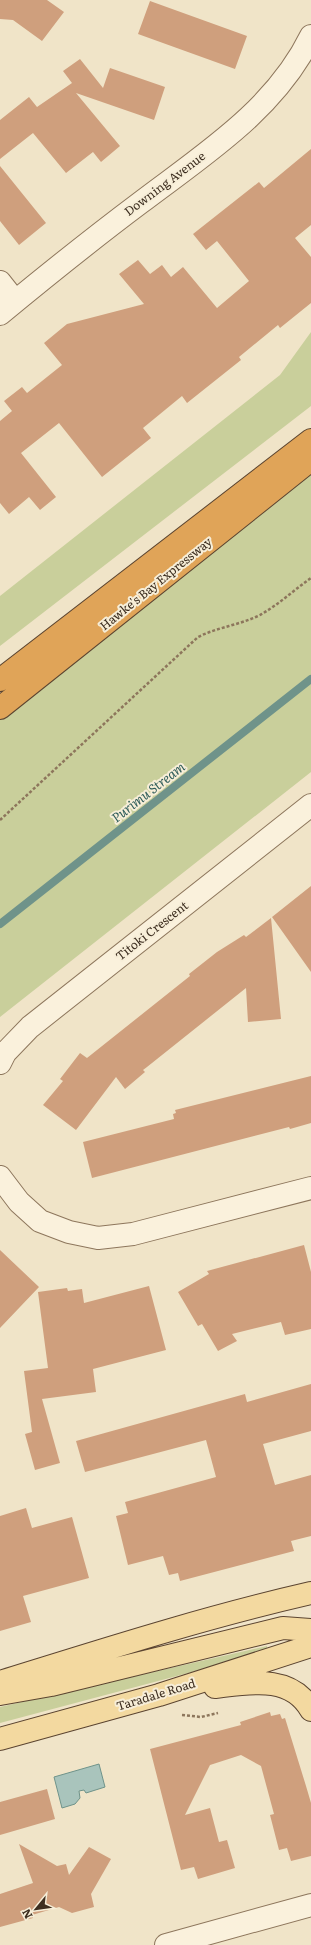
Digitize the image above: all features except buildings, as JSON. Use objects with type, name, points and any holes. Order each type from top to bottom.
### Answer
[{"type":"highway","name":"Hawke's Bay Expressway","points":[[0,680],[311,440]]},
{"type":"highway","name":"Hawke's Bay Expressway","points":[[0,708],[311,460]]},
{"type":"main road","points":[[0,1682],[127,1642],[311,1593]]},
{"type":"main road","points":[[0,1694],[51,1686],[283,1628],[311,1630]]},
{"type":"main road","name":"Taradale Road","points":[[0,1739],[159,1695],[311,1646],[311,1641]]},
{"type":"main road","points":[[159,1695],[258,1681],[279,1685],[295,1693],[311,1710]]},
{"type":"street","name":"Downing Avenue","points":[[8,308],[249,118],[280,84],[301,57],[311,36]]},
{"type":"street","points":[[0,282],[8,308]]},
{"type":"street","name":"Titoki Crescent","points":[[0,1063],[5,1053],[30,1028],[311,805]]},
{"type":"street","points":[[2,1185],[40,1221],[69,1232],[98,1238],[133,1234],[311,1188]]},
{"type":"street","points":[[166,1945],[311,1905]]},
{"type":"path","points":[[0,820],[198,637],[209,631],[243,622],[260,615],[311,578]]},
{"type":"path","points":[[187,1715],[201,1717],[222,1712]]},
{"type":"green space","points":[[311,332],[311,406],[0,646],[0,596],[280,375]]},
{"type":"green space","points":[[311,465],[311,772],[0,1017],[0,708]]},
{"type":"green space","points":[[267,1646],[267,1652],[0,1723],[0,1707]]},
{"type":"water","points":[[99,1764],[105,1787],[86,1793],[84,1790],[79,1791],[80,1798],[75,1804],[62,1808],[54,1777]]},
{"type":"waterway","name":"Purimu Stream","points":[[0,924],[311,679]]}]
